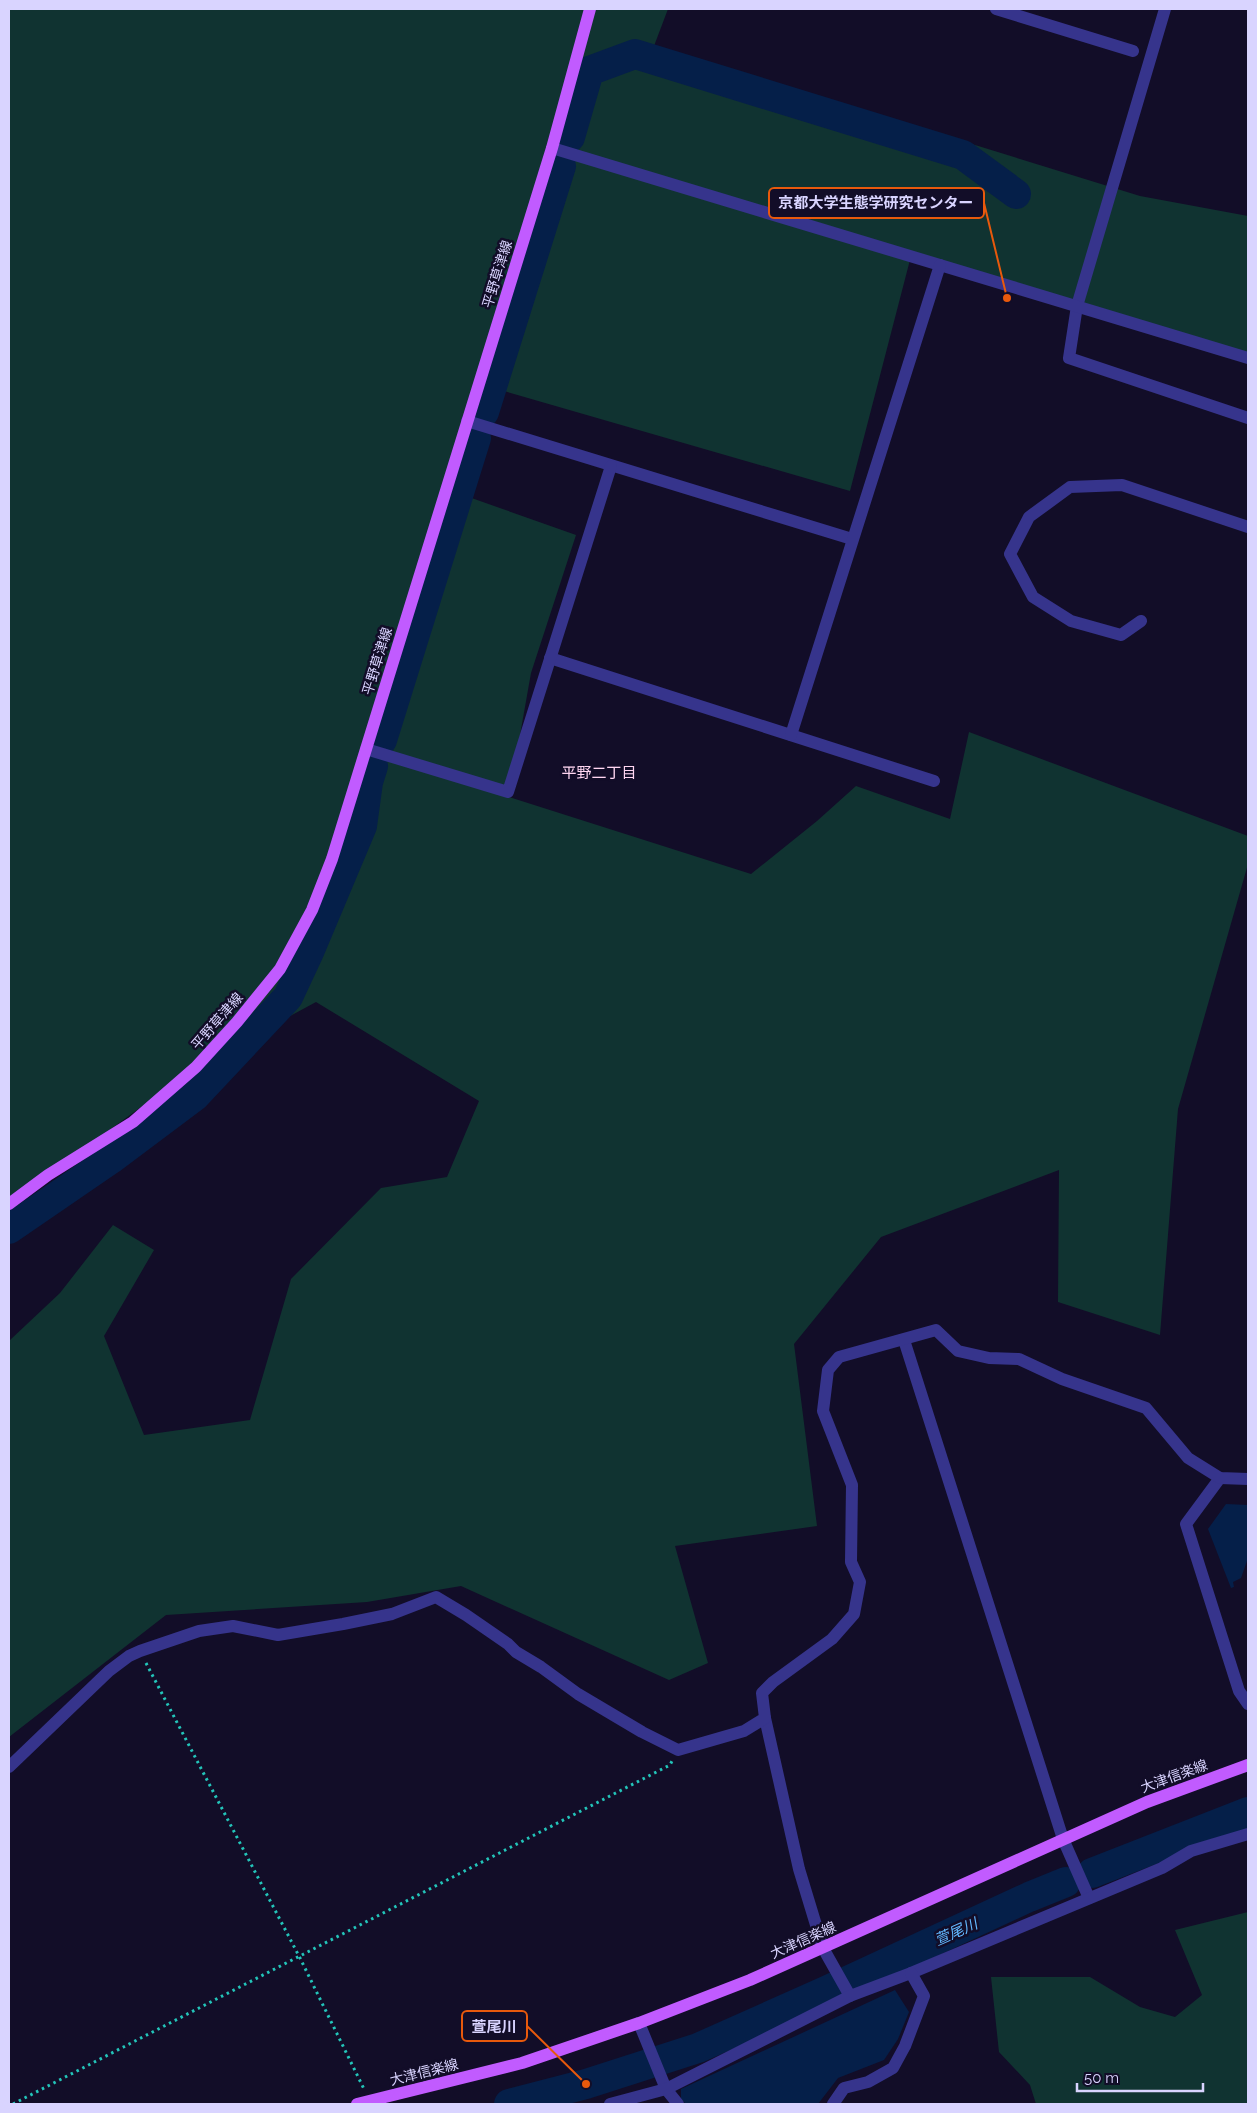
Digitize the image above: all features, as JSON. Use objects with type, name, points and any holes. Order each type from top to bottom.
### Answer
[{"type":"main road","name":"平野草津線","points":[[9,1204],[48,1175],[140,1116],[196,1067],[237,1022],[280,969],[312,910],[332,859],[552,148],[590,9]]},
{"type":"main road","name":"大津信楽線","points":[[364,2103],[522,2063],[639,2023],[750,1980],[1147,1802],[1248,1765]]},
{"type":"street","points":[[996,9],[1133,52]]},
{"type":"street","points":[[1165,9],[1077,306],[1069,358],[1248,418]]},
{"type":"street","points":[[552,148],[1248,358]]},
{"type":"street","points":[[791,735],[940,265]]},
{"type":"street","points":[[467,422],[852,539]]},
{"type":"street","points":[[366,749],[508,792],[611,466]]},
{"type":"street","points":[[1141,620],[1121,635],[1071,621],[1033,597],[1010,554],[1029,517],[1070,487],[1122,484],[1248,527]]},
{"type":"street","points":[[550,658],[934,781]]},
{"type":"street","points":[[850,1995],[823,1948],[799,1868],[765,1718],[762,1694],[773,1682],[832,1639],[854,1614],[860,1582],[851,1562],[852,1485],[823,1411],[828,1370],[839,1357],[936,1330],[958,1352],[989,1358],[1018,1359],[1062,1379],[1146,1408],[1188,1458],[1220,1478],[1248,1479]]},
{"type":"street","points":[[904,1340],[1063,1839],[1087,1893]]},
{"type":"street","points":[[1220,1478],[1186,1524],[1239,1691],[1248,1704]]},
{"type":"street","points":[[9,1767],[109,1671],[129,1656],[140,1651],[199,1631],[233,1626],[278,1635],[343,1624],[392,1614],[436,1597],[466,1615],[578,1694],[642,1732],[678,1750],[744,1731],[765,1718]]},
{"type":"street","points":[[610,2104],[663,2083],[850,1995],[911,1973],[1087,1893],[1162,1868],[1191,1851],[1248,1834]]},
{"type":"street","points":[[833,2104],[844,2088],[868,2082],[893,2068],[905,2046],[924,1996],[911,1973]]},
{"type":"street","points":[[639,2023],[663,2083],[678,2104]]},
{"type":"path","points":[[140,1651],[300,1958],[365,2090],[364,2103]]},
{"type":"path","points":[[13,2104],[300,1958],[670,1765],[678,1750]]},
{"type":"green space","points":[[9,9],[668,9],[654,46],[1140,196],[1248,216],[1248,358],[911,256],[850,491],[483,385],[449,490],[576,535],[531,673],[509,797],[751,874],[817,821],[856,786],[950,819],[969,732],[1248,836],[1248,864],[1178,1109],[1160,1335],[1058,1302],[1059,1170],[881,1237],[794,1344],[817,1526],[675,1546],[708,1663],[669,1680],[461,1586],[367,1602],[166,1615],[9,1737],[9,1341],[60,1293],[113,1225],[154,1250],[104,1336],[144,1435],[250,1420],[291,1279],[381,1188],[447,1177],[479,1101],[316,1002],[196,1067],[60,1166],[9,1211]]},
{"type":"green space","points":[[1248,1912],[1248,2104],[1036,2104],[1030,2085],[999,2052],[991,1977],[1090,1977],[1140,2007],[1175,2017],[1202,1995],[1175,1930]]},
{"type":"water","points":[[1226,1504],[1248,1505],[1248,1558],[1241,1578],[1233,1582],[1234,1587],[1231,1588],[1208,1529]]},
{"type":"water","points":[[895,1990],[909,2012],[898,2039],[884,2060],[838,2078],[818,2104],[686,2104],[681,2099],[681,2089]]},
{"type":"waterway","points":[[570,137],[589,71],[635,54],[963,155],[1016,194]]},
{"type":"waterway","points":[[484,412],[561,166]]},
{"type":"waterway","points":[[382,740],[476,438]]},
{"type":"waterway","points":[[9,1229],[111,1159],[195,1096],[288,997],[362,826],[368,782],[373,766]]},
{"type":"waterway","name":"萱尾川","points":[[1092,1873],[1248,1812]]},
{"type":"waterway","name":"萱尾川","points":[[509,2104],[586,2084],[698,2048],[1029,1897],[1066,1882]]},
{"type":"place","name":"京都大学生態学研究センター","points":[[1007,298]]},
{"type":"place","name":"萱尾川","points":[[586,2084]]},
{"type":"district","name":"平野二丁目","points":[[599,773]]}]
